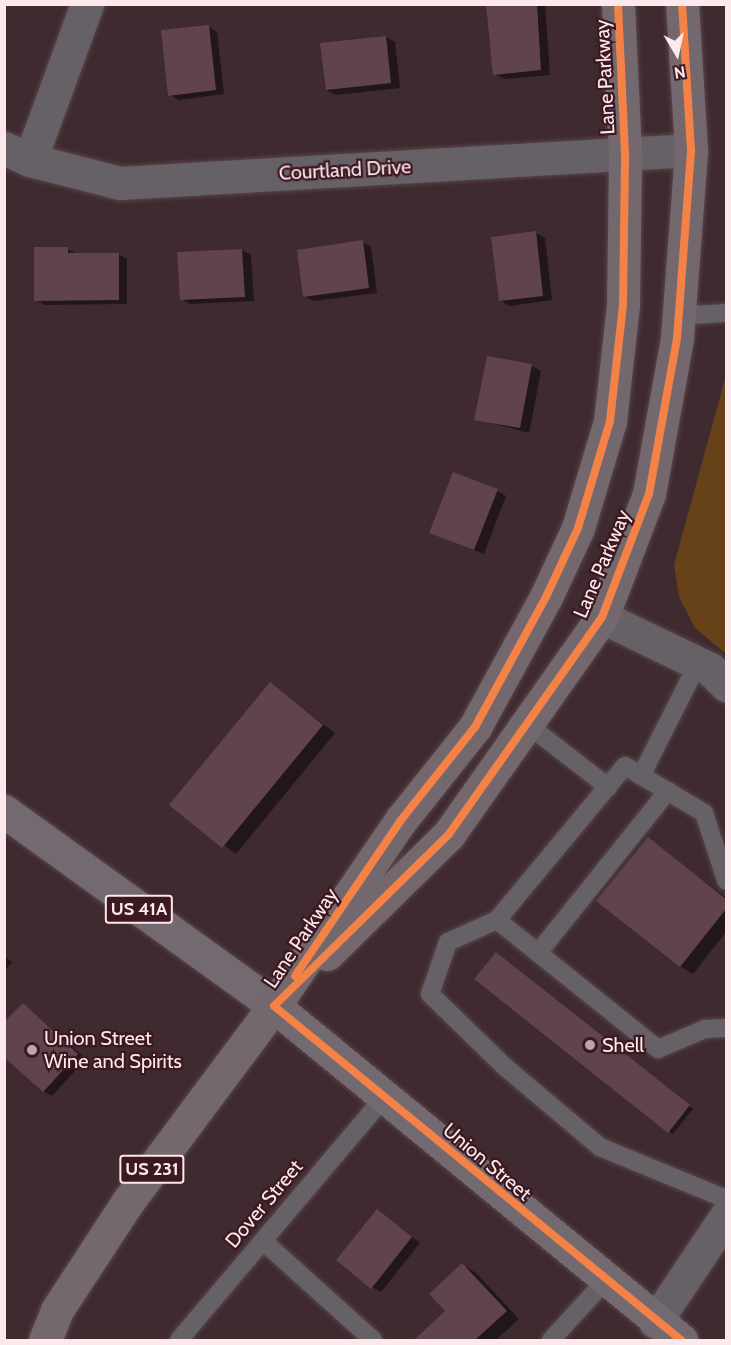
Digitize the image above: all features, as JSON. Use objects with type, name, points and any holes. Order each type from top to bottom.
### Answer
[{"type":"highway","name":"Lane Parkway","points":[[274,1006],[401,820],[475,727],[546,597],[578,528],[610,421],[623,305],[626,153],[618,4]]},
{"type":"highway","name":"Lane Parkway","points":[[274,1006],[449,834],[602,617],[650,494],[679,316],[691,150],[682,4]]},
{"type":"highway","name":"US 231","points":[[45,1341],[57,1310],[127,1203],[274,1006]]},
{"type":"main road","name":"US 41A","points":[[4,812],[274,1006]]},
{"type":"main road","name":"Union Street","points":[[274,1006],[604,1281],[668,1331]]},
{"type":"street","points":[[17,154],[87,4]]},
{"type":"street","name":"Courtland Drive","points":[[17,154],[120,183],[691,150]]},
{"type":"street","points":[[602,617],[698,663],[726,685]]},
{"type":"street","points":[[668,1331],[726,1216]]},
{"type":"lane","points":[[679,316],[726,313]]},
{"type":"lane","points":[[641,776],[698,663]]},
{"type":"lane","points":[[527,724],[608,787]]},
{"type":"lane","points":[[726,880],[704,813],[625,766],[497,920],[448,942],[430,994],[505,1067],[600,1147],[726,1199]]},
{"type":"lane","points":[[538,952],[668,791]]},
{"type":"lane","points":[[497,920],[658,1049],[705,1029],[726,1028]]},
{"type":"lane","name":"Dover Street","points":[[179,1341],[384,1097]]},
{"type":"lane","points":[[263,1241],[373,1341]]},
{"type":"lane","points":[[551,1341],[604,1281]]},
{"type":"shaded area","points":[[726,375],[726,654],[695,628],[679,597],[674,565]]},
{"type":"building","points":[[486,4],[537,4],[541,70],[493,75]]},
{"type":"building","points":[[209,25],[216,90],[168,96],[161,30]]},
{"type":"building","points":[[386,36],[391,83],[326,90],[320,43]]},
{"type":"building","points":[[536,231],[543,296],[499,301],[491,237]]},
{"type":"building","points":[[363,240],[369,288],[303,297],[297,250]]},
{"type":"building","points":[[34,247],[68,247],[68,253],[119,253],[119,300],[34,301]]},
{"type":"building","points":[[242,249],[245,297],[180,300],[177,252]]},
{"type":"building","points":[[487,356],[532,364],[520,428],[474,420]]},
{"type":"building","points":[[453,472],[498,489],[474,550],[429,533]]},
{"type":"building","points":[[270,682],[323,725],[222,848],[169,805]]},
{"type":"building","points":[[648,837],[726,899],[726,909],[680,967],[596,901]]},
{"type":"building","points":[[496,952],[690,1105],[668,1133],[474,979]]},
{"type":"building","points":[[23,1003],[78,1054],[43,1092],[4,1057],[4,1022]]},
{"type":"building","points":[[377,1209],[412,1237],[371,1289],[336,1260]]},
{"type":"building","points":[[462,1263],[507,1311],[475,1340],[414,1340],[445,1311],[429,1294]]},
{"type":"cycle path","points":[[295,976],[401,820],[475,727],[546,597],[578,528],[610,421],[623,305],[625,153],[618,4]]},
{"type":"cycle path","points":[[274,1006],[449,834],[602,617],[649,494],[677,338],[691,150],[682,4]]},
{"type":"cycle path","points":[[274,1006],[681,1340]]},
{"type":"place","name":"Shell","points":[[590,1045]]},
{"type":"place","name":"Union Street Wine and Spirits","points":[[32,1050]]}]
